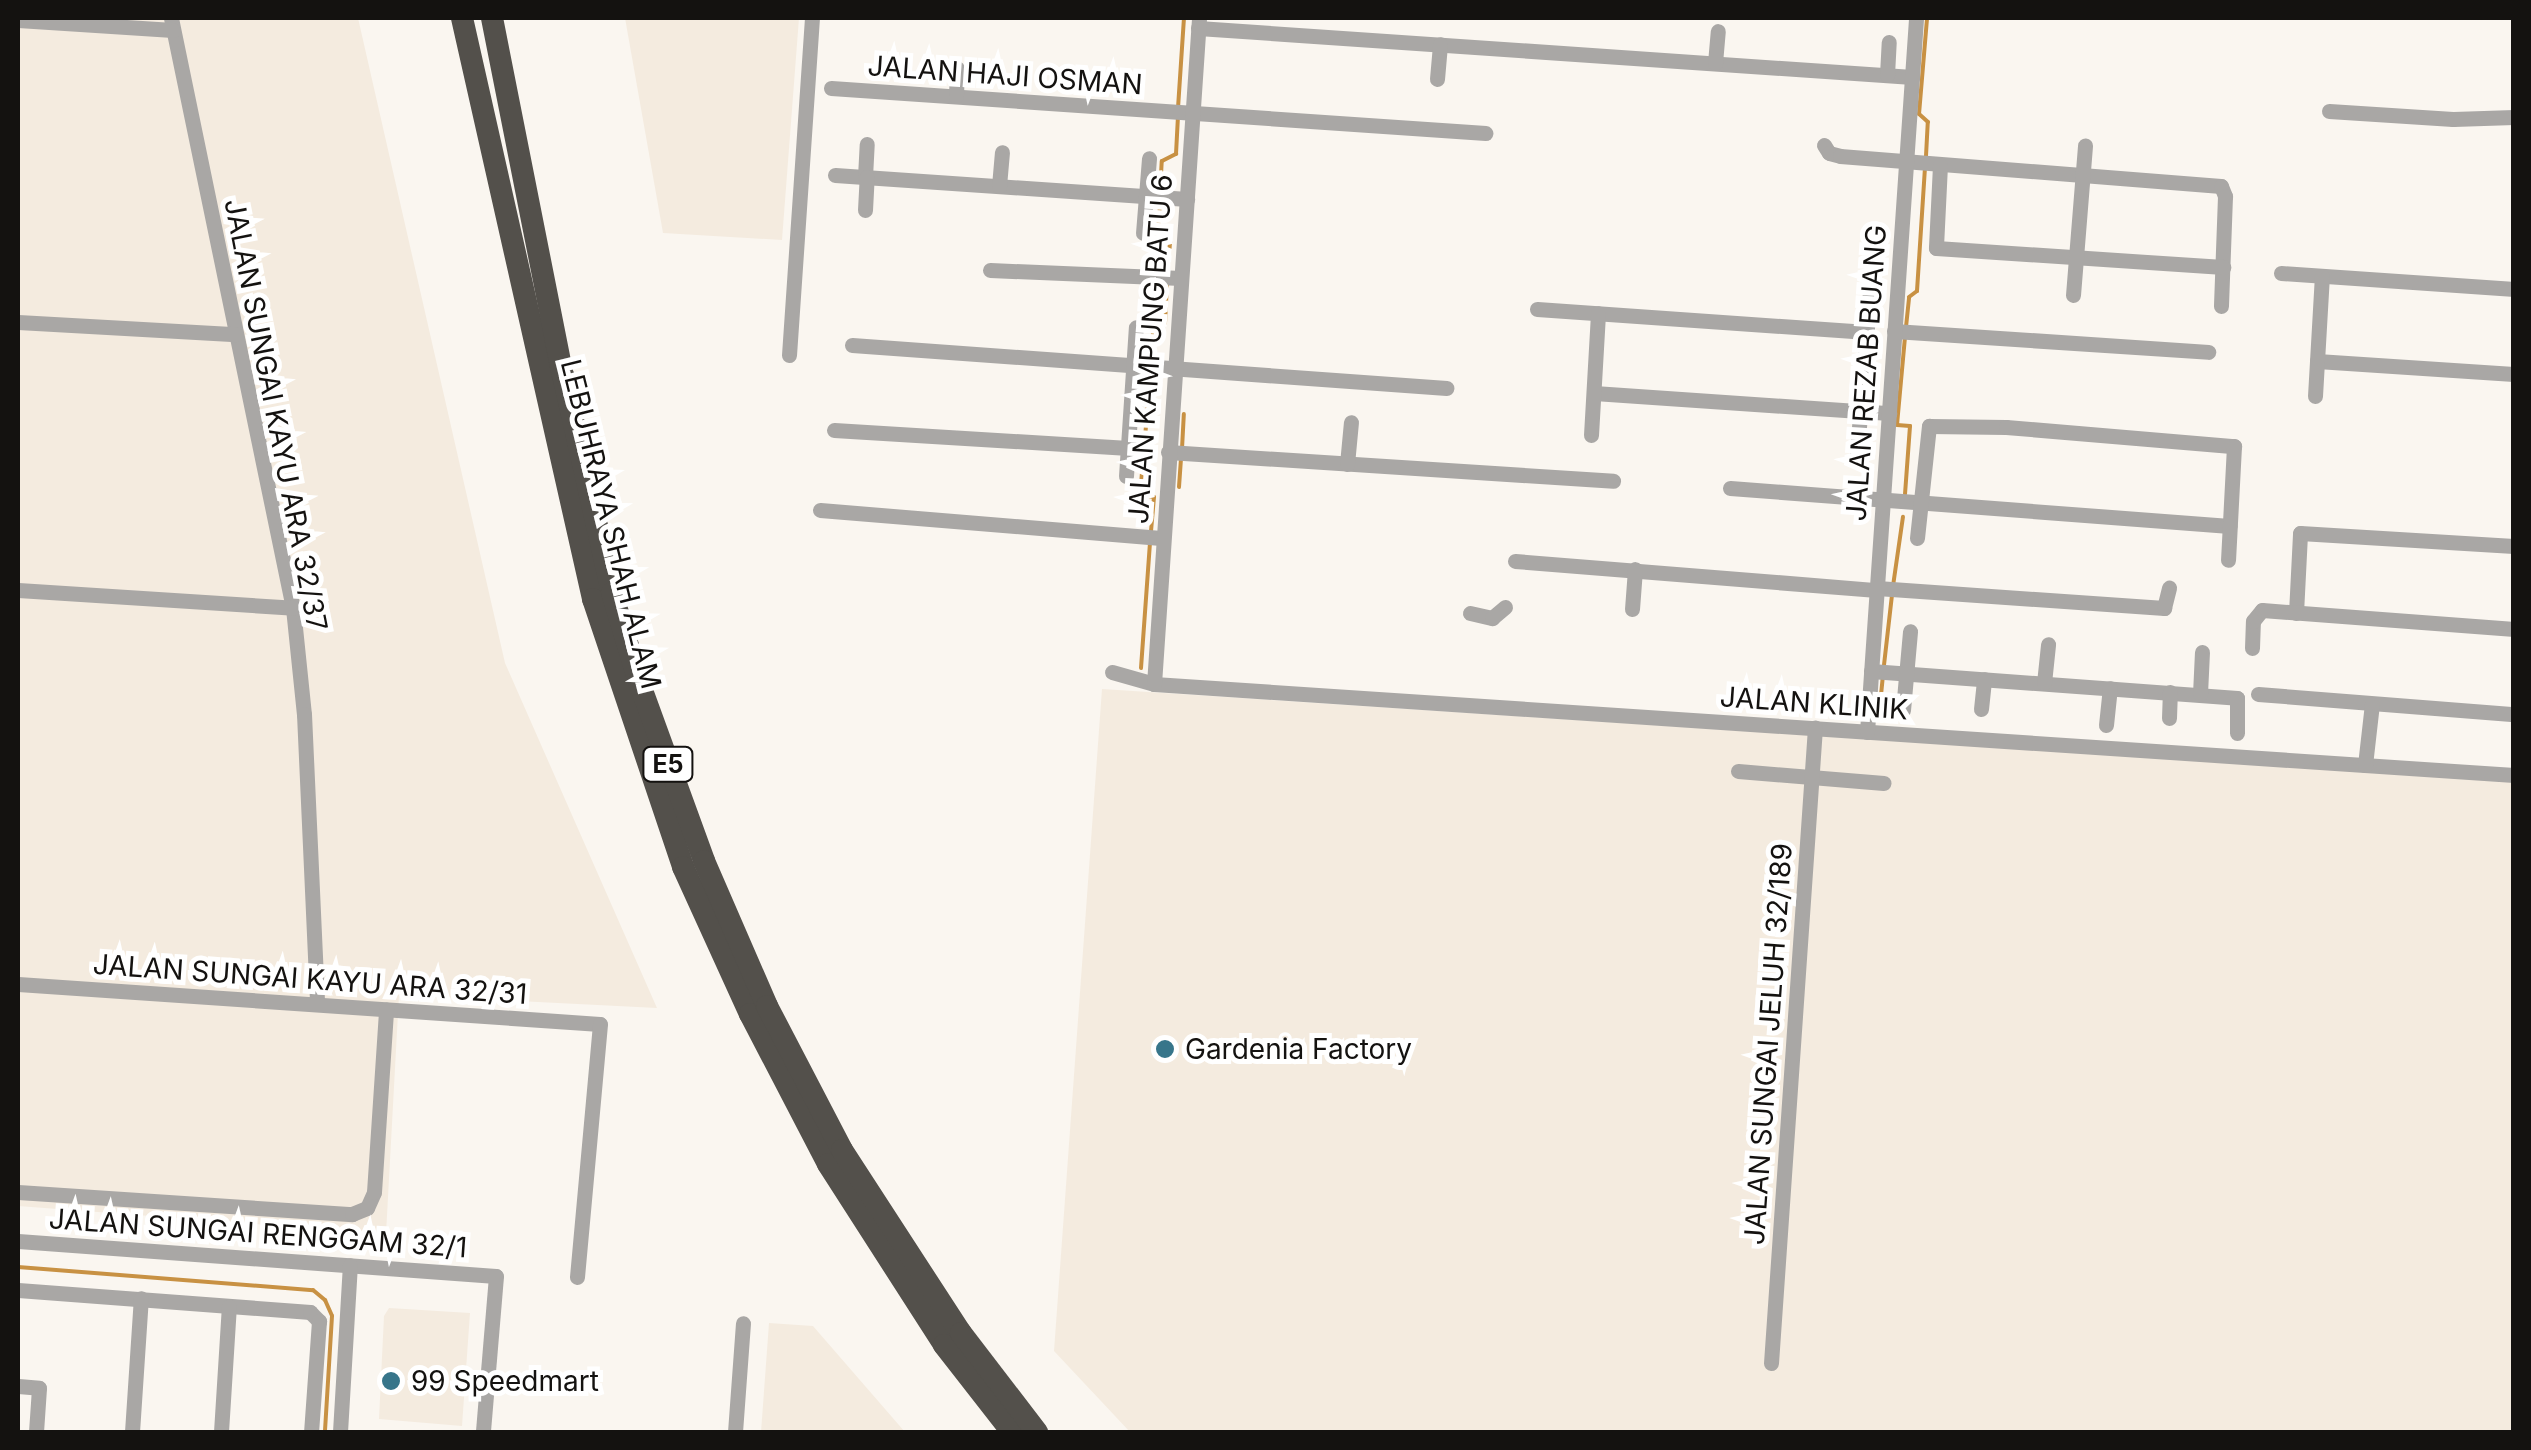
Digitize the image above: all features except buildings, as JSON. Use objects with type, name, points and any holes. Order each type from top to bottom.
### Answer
[{"type":"highway","name":"LEBUHRAYA SHAH ALAM","points":[[462,18],[593,599],[683,868],[779,1074],[828,1164],[944,1345],[1012,1432]]},
{"type":"highway","name":"LEBUHRAYA SHAH ALAM","points":[[492,18],[596,526],[639,682],[692,830],[767,1006],[842,1150],[961,1333],[1037,1432]]},
{"type":"street","points":[[789,355],[812,18]]},
{"type":"street","name":"JALAN REZAB BUANG","points":[[1866,732],[1888,672],[1882,502],[1888,413],[1906,332],[1924,163],[1912,76],[1916,18]]},
{"type":"street","points":[[18,20],[172,24]]},
{"type":"street","points":[[1199,23],[1440,44],[1912,76]]},
{"type":"street","name":"JALAN KAMPUNG BATU 6","points":[[1154,684],[1161,538],[1176,452],[1175,369],[1182,278],[1166,196],[1185,113],[1199,23]]},
{"type":"street","name":"JALAN SUNGAI KAYU ARA 32/37","points":[[172,24],[294,608],[304,714],[317,1004]]},
{"type":"street","points":[[1715,64],[1718,31]]},
{"type":"street","points":[[1887,75],[1889,42]]},
{"type":"street","points":[[1437,79],[1440,44]]},
{"type":"street","points":[[956,96],[957,68]]},
{"type":"street","name":"JALAN HAJI OSMAN","points":[[831,88],[1185,113],[1322,118],[1485,133]]},
{"type":"street","points":[[2329,112],[2453,119],[2514,117]]},
{"type":"street","points":[[865,210],[867,144]]},
{"type":"street","points":[[1824,144],[1829,153],[1840,156],[2221,186],[2225,196],[2221,306]]},
{"type":"street","points":[[2073,294],[2085,145]]},
{"type":"street","points":[[999,186],[1002,152]]},
{"type":"street","points":[[1149,158],[1166,196]]},
{"type":"street","points":[[1924,163],[1936,248],[2222,266]]},
{"type":"street","points":[[834,175],[1166,196]]},
{"type":"street","points":[[1144,233],[1166,196]]},
{"type":"street","points":[[990,270],[1182,278]]},
{"type":"street","points":[[2280,273],[2514,289]]},
{"type":"street","points":[[2315,396],[2322,276]]},
{"type":"street","points":[[1857,452],[1870,291]]},
{"type":"street","points":[[1537,309],[1866,332]]},
{"type":"street","points":[[1592,435],[1598,313]]},
{"type":"street","points":[[18,322],[236,334]]},
{"type":"street","points":[[1126,476],[1136,327]]},
{"type":"street","points":[[1906,332],[2208,352]]},
{"type":"street","points":[[852,345],[1446,388]]},
{"type":"street","points":[[2317,361],[2514,374]]},
{"type":"street","points":[[1594,393],[1888,413]]},
{"type":"street","points":[[1348,464],[1351,422]]},
{"type":"street","points":[[1918,538],[1928,426],[2006,427],[2234,446],[2228,560]]},
{"type":"street","points":[[834,430],[1128,448]]},
{"type":"street","points":[[1176,452],[1613,482]]},
{"type":"street","points":[[1730,488],[2230,526]]},
{"type":"street","points":[[820,510],[1161,538]]},
{"type":"street","points":[[2296,612],[2300,532],[2514,546]]},
{"type":"street","points":[[1515,561],[2164,608],[2169,588]]},
{"type":"street","points":[[1632,608],[1635,569]]},
{"type":"street","points":[[18,590],[294,608]]},
{"type":"street","points":[[1470,613],[1492,618],[1504,608]]},
{"type":"street","points":[[2252,648],[2255,613],[2296,612],[2514,629]]},
{"type":"street","points":[[1903,710],[1888,672],[1910,631]]},
{"type":"street","points":[[2044,683],[2048,644]]},
{"type":"street","points":[[2200,694],[2202,652]]},
{"type":"street","name":"JALAN KLINIK","points":[[1112,672],[1154,684],[2514,775]]},
{"type":"street","points":[[1888,672],[2237,698],[2238,733]]},
{"type":"street","points":[[1981,709],[1984,679]]},
{"type":"street","points":[[2106,725],[2110,688]]},
{"type":"street","points":[[2169,718],[2170,692]]},
{"type":"street","points":[[2258,694],[2514,714]]},
{"type":"street","points":[[2365,765],[2372,704]]},
{"type":"street","name":"JALAN SUNGAI JELUH 32/189","points":[[1771,1363],[1815,728]]},
{"type":"street","points":[[1738,771],[1884,783]]},
{"type":"street","name":"JALAN SUNGAI KAYU ARA 32/31","points":[[18,984],[600,1024],[577,1277]]},
{"type":"street","points":[[18,1192],[352,1214],[367,1208],[374,1192],[386,1009]]},
{"type":"street","name":"JALAN SUNGAI RENGGAM 32/1","points":[[18,1241],[496,1276],[483,1432]]},
{"type":"street","points":[[340,1432],[350,1265]]},
{"type":"street","points":[[18,1290],[316,1315],[311,1432]]},
{"type":"street","points":[[132,1432],[140,1298]]},
{"type":"street","points":[[221,1432],[229,1306]]},
{"type":"street","points":[[735,1432],[743,1323]]},
{"type":"street","points":[[18,1386],[39,1388],[36,1432]]},
{"type":"shaded area","points":[[18,18],[358,18],[505,663],[657,1008],[399,995],[386,1234],[18,1206]]},
{"type":"shaded area","points":[[625,18],[799,18],[782,240],[663,233]]},
{"type":"shaded area","points":[[1102,689],[2513,781],[2513,1432],[1130,1432],[1054,1351]]},
{"type":"shaded area","points":[[389,1308],[470,1313],[462,1426],[379,1419],[384,1316]]},
{"type":"shaded area","points":[[769,1323],[813,1326],[905,1432],[761,1432]]},
{"type":"waterway","points":[[1178,108],[1184,18]]},
{"type":"waterway","points":[[1926,156],[1928,122],[1919,114],[1927,18]]},
{"type":"waterway","points":[[1160,194],[1162,161],[1176,154],[1178,118]]},
{"type":"waterway","points":[[1906,327],[1909,297],[1917,291],[1925,166]]},
{"type":"waterway","points":[[1160,204],[1158,232],[1170,242],[1168,274]]},
{"type":"waterway","points":[[1151,352],[1153,332],[1165,323],[1167,283]]},
{"type":"waterway","points":[[1905,337],[1897,425],[1910,426],[1905,494]]},
{"type":"waterway","points":[[1150,379],[1140,495],[1154,497],[1151,533]]},
{"type":"waterway","points":[[1182,449],[1184,414]]},
{"type":"waterway","points":[[1179,487],[1181,458]]},
{"type":"waterway","points":[[1893,586],[1903,517]]},
{"type":"waterway","points":[[1141,668],[1150,543]]},
{"type":"waterway","points":[[1884,665],[1892,595]]},
{"type":"waterway","points":[[1879,715],[1883,675]]},
{"type":"waterway","points":[[18,1267],[313,1290],[325,1300],[332,1316],[325,1432]]},
{"type":"place","name":"Gardenia Factory","points":[[1165,1049]]},
{"type":"place","name":"99 Speedmart","points":[[391,1381]]}]
